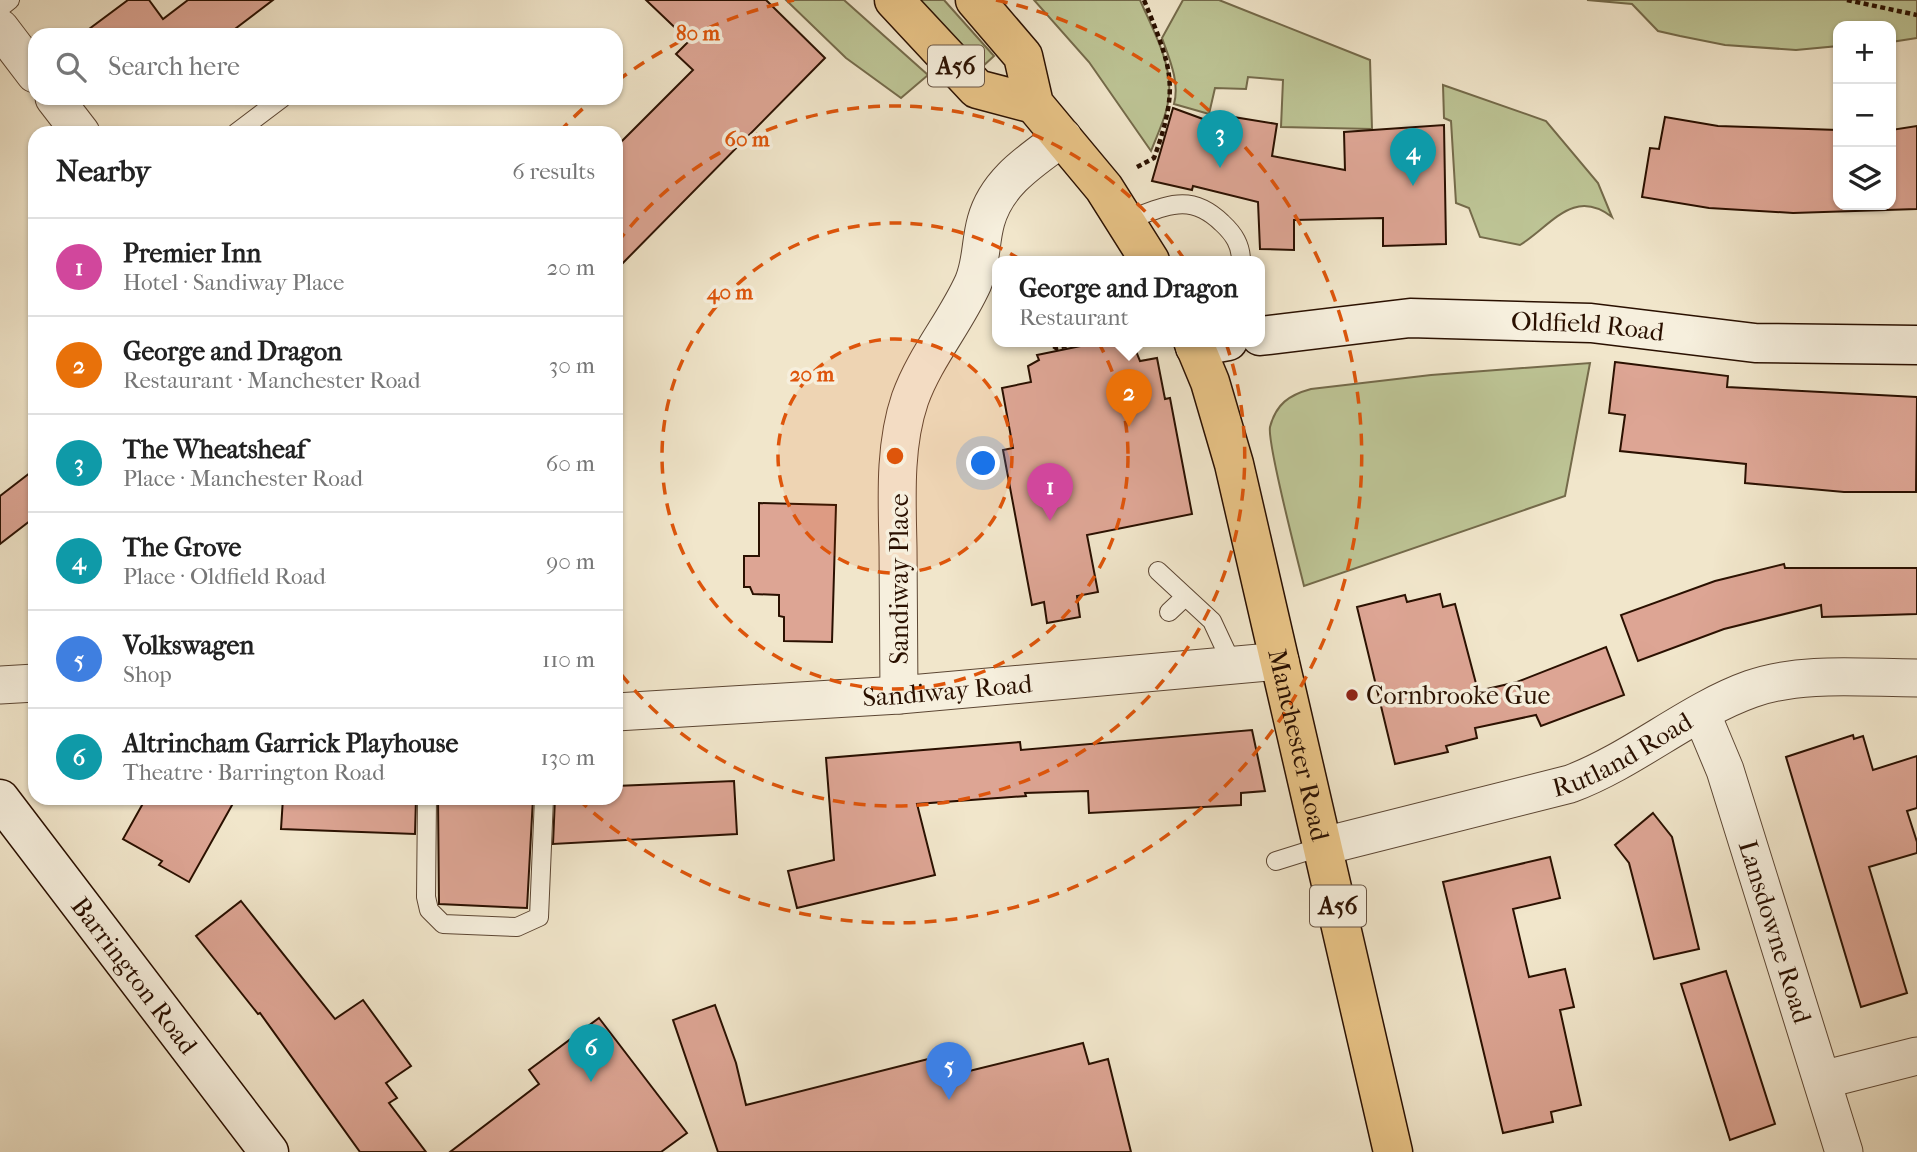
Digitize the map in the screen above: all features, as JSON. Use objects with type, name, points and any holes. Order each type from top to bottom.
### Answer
[{"type":"highway","name":"A56","points":[[894,0],[977,89],[1034,104]]},
{"type":"highway","name":"A56","points":[[975,0],[1023,56],[1034,104],[1102,186],[1127,220],[1147,256]]},
{"type":"highway","name":"Manchester Road","points":[[1206,347],[1210,382],[1234,464],[1393,1152]]},
{"type":"street","points":[[0,28],[28,65]]},
{"type":"street","points":[[59,105],[76,126]]},
{"type":"street","name":"Sandiway Place","points":[[899,695],[897,495],[900,447],[909,401],[930,356],[975,279],[981,262],[986,221],[998,194],[1014,173],[1063,137]]},
{"type":"street","name":"Oldfield Road","points":[[1265,335],[1410,318],[1591,323],[1755,343],[1917,345]]},
{"type":"street","name":"Sandiway Road","points":[[623,712],[899,695],[1280,660]]},
{"type":"street","name":"Rutland Road","points":[[1324,846],[1570,784],[1598,773],[1750,689],[1775,682],[1917,678]]},
{"type":"street","points":[[0,685],[28,683]]},
{"type":"street","name":"Lansdowne Road","points":[[1702,715],[1725,770],[1844,1152]]},
{"type":"street","name":"Barrington Road","points":[[0,799],[269,1152]]},
{"type":"street","points":[[1822,1080],[1917,1056]]},
{"type":"lane","points":[[0,8],[10,0]]},
{"type":"lane","points":[[245,126],[273,105]]},
{"type":"lane","points":[[1127,220],[1173,204],[1194,203],[1209,210],[1233,233],[1241,256]]},
{"type":"lane","points":[[1158,571],[1212,621],[1233,666]]},
{"type":"lane","points":[[1169,612],[1185,597]]},
{"type":"lane","points":[[427,805],[426,897],[429,910],[443,924],[517,927],[540,918],[544,805]]},
{"type":"lane","points":[[1276,861],[1324,846]]},
{"type":"path","points":[[1102,186],[1154,158],[1171,100],[1172,84],[1167,63],[1144,0]]},
{"type":"path","points":[[1847,0],[1917,15]]},
{"type":"green space","points":[[786,0],[844,0],[928,75],[901,98],[846,58]]},
{"type":"green space","points":[[918,0],[944,0],[994,56],[982,67]]},
{"type":"green space","points":[[1034,0],[1140,0],[1160,46],[1169,82],[1167,108],[1151,151],[1089,62]]},
{"type":"green space","points":[[1183,0],[1219,0],[1370,60],[1372,129],[1281,127],[1283,80],[1248,77],[1246,89],[1215,88],[1209,114],[1174,104],[1175,79],[1162,38]]},
{"type":"green space","points":[[1587,0],[1917,0],[1917,38],[1896,41],[1896,21],[1833,21],[1833,46],[1796,50],[1725,45],[1658,31],[1632,4]]},
{"type":"green space","points":[[1443,85],[1546,121],[1598,183],[1612,217],[1586,206],[1563,213],[1520,245],[1480,237],[1469,208],[1456,203],[1451,121],[1444,118]]},
{"type":"green space","points":[[1590,363],[1565,496],[1304,586],[1270,438],[1273,419],[1284,402],[1311,389],[1431,375]]},
{"type":"building","points":[[128,0],[149,0],[163,19],[188,0],[273,0],[236,28],[90,28]]},
{"type":"building","points":[[646,0],[766,0],[825,58],[623,263],[623,140],[693,70],[676,54],[689,41]]},
{"type":"building","points":[[1173,108],[1214,123],[1215,114],[1277,124],[1272,156],[1345,170],[1344,132],[1444,125],[1446,244],[1383,246],[1383,218],[1294,220],[1294,250],[1260,249],[1258,202],[1193,186],[1192,190],[1152,181]]},
{"type":"building","points":[[1665,117],[1718,126],[1833,130],[1833,210],[1886,210],[1793,213],[1709,208],[1642,197],[1650,148],[1659,149]]},
{"type":"building","points":[[1917,126],[1917,209],[1896,210],[1896,129]]},
{"type":"building","points":[[1076,347],[1134,347],[1140,361],[1157,358],[1165,399],[1170,398],[1192,514],[1087,535],[1098,592],[1077,596],[1080,617],[1047,623],[1044,602],[1032,605],[1003,450],[1013,448],[1002,388],[1031,382],[1028,366],[1039,360],[1037,355]]},
{"type":"building","points":[[1615,362],[1728,376],[1727,387],[1917,397],[1916,492],[1844,492],[1745,483],[1746,464],[1620,451],[1625,415],[1609,413]]},
{"type":"building","points":[[28,474],[28,522],[0,544],[0,496]]},
{"type":"building","points":[[759,503],[836,505],[832,642],[784,641],[784,617],[779,616],[779,595],[753,594],[750,587],[744,587],[744,556],[759,556]]},
{"type":"building","points":[[1784,564],[1785,568],[1917,568],[1917,614],[1822,617],[1821,605],[1724,629],[1638,661],[1621,615],[1715,581]]},
{"type":"building","points":[[1440,594],[1443,607],[1455,604],[1478,691],[1517,682],[1606,647],[1624,695],[1541,726],[1536,715],[1475,728],[1477,738],[1446,746],[1448,752],[1395,764],[1357,607],[1405,595],[1407,602]]},
{"type":"building","points":[[1252,730],[1265,791],[1241,793],[1241,805],[1089,813],[1088,791],[1025,793],[1026,796],[917,804],[935,875],[797,908],[788,871],[834,860],[826,758],[1020,742],[1021,750]]},
{"type":"building","points":[[1853,735],[1854,739],[1863,736],[1873,770],[1917,756],[1917,808],[1907,811],[1917,842],[1917,853],[1869,867],[1907,993],[1861,1007],[1786,757]]},
{"type":"building","points":[[734,781],[737,834],[553,844],[555,805],[623,805],[623,786]]},
{"type":"building","points":[[142,805],[232,805],[189,882],[159,865],[162,861],[123,839]]},
{"type":"building","points":[[283,805],[416,805],[415,834],[281,829]]},
{"type":"building","points":[[438,805],[533,805],[527,908],[439,904]]},
{"type":"building","points":[[1653,813],[1672,837],[1699,949],[1654,959],[1629,863],[1615,845]]},
{"type":"building","points":[[1550,857],[1560,898],[1513,909],[1529,977],[1565,969],[1574,1007],[1560,1010],[1581,1105],[1551,1112],[1553,1122],[1503,1133],[1443,882]]},
{"type":"building","points":[[241,901],[335,1019],[363,1000],[411,1066],[386,1083],[397,1098],[389,1103],[426,1152],[360,1152],[260,1013],[258,1014],[196,936]]},
{"type":"building","points":[[1726,971],[1775,1124],[1730,1140],[1681,984]]},
{"type":"building","points":[[715,1005],[736,1063],[746,1105],[956,1052],[961,1073],[1083,1043],[1089,1064],[1108,1059],[1131,1152],[718,1152],[673,1020]]},
{"type":"building","points":[[599,1018],[687,1133],[661,1152],[450,1152],[539,1084],[529,1070]]},
{"type":"place","name":"The Wheatsheaf","points":[[1220,168]]},
{"type":"place","name":"The Grove","points":[[1413,186]]},
{"type":"place","name":"George and Dragon","points":[[1129,427]]},
{"type":"place","name":"Premier Inn","points":[[1050,521]]},
{"type":"place","name":"Cornbrooke Gue","points":[[1352,695]]},
{"type":"place","name":"Altrincham Garrick Playhouse","points":[[591,1082]]},
{"type":"place","name":"Volkswagen","points":[[949,1100]]}]
